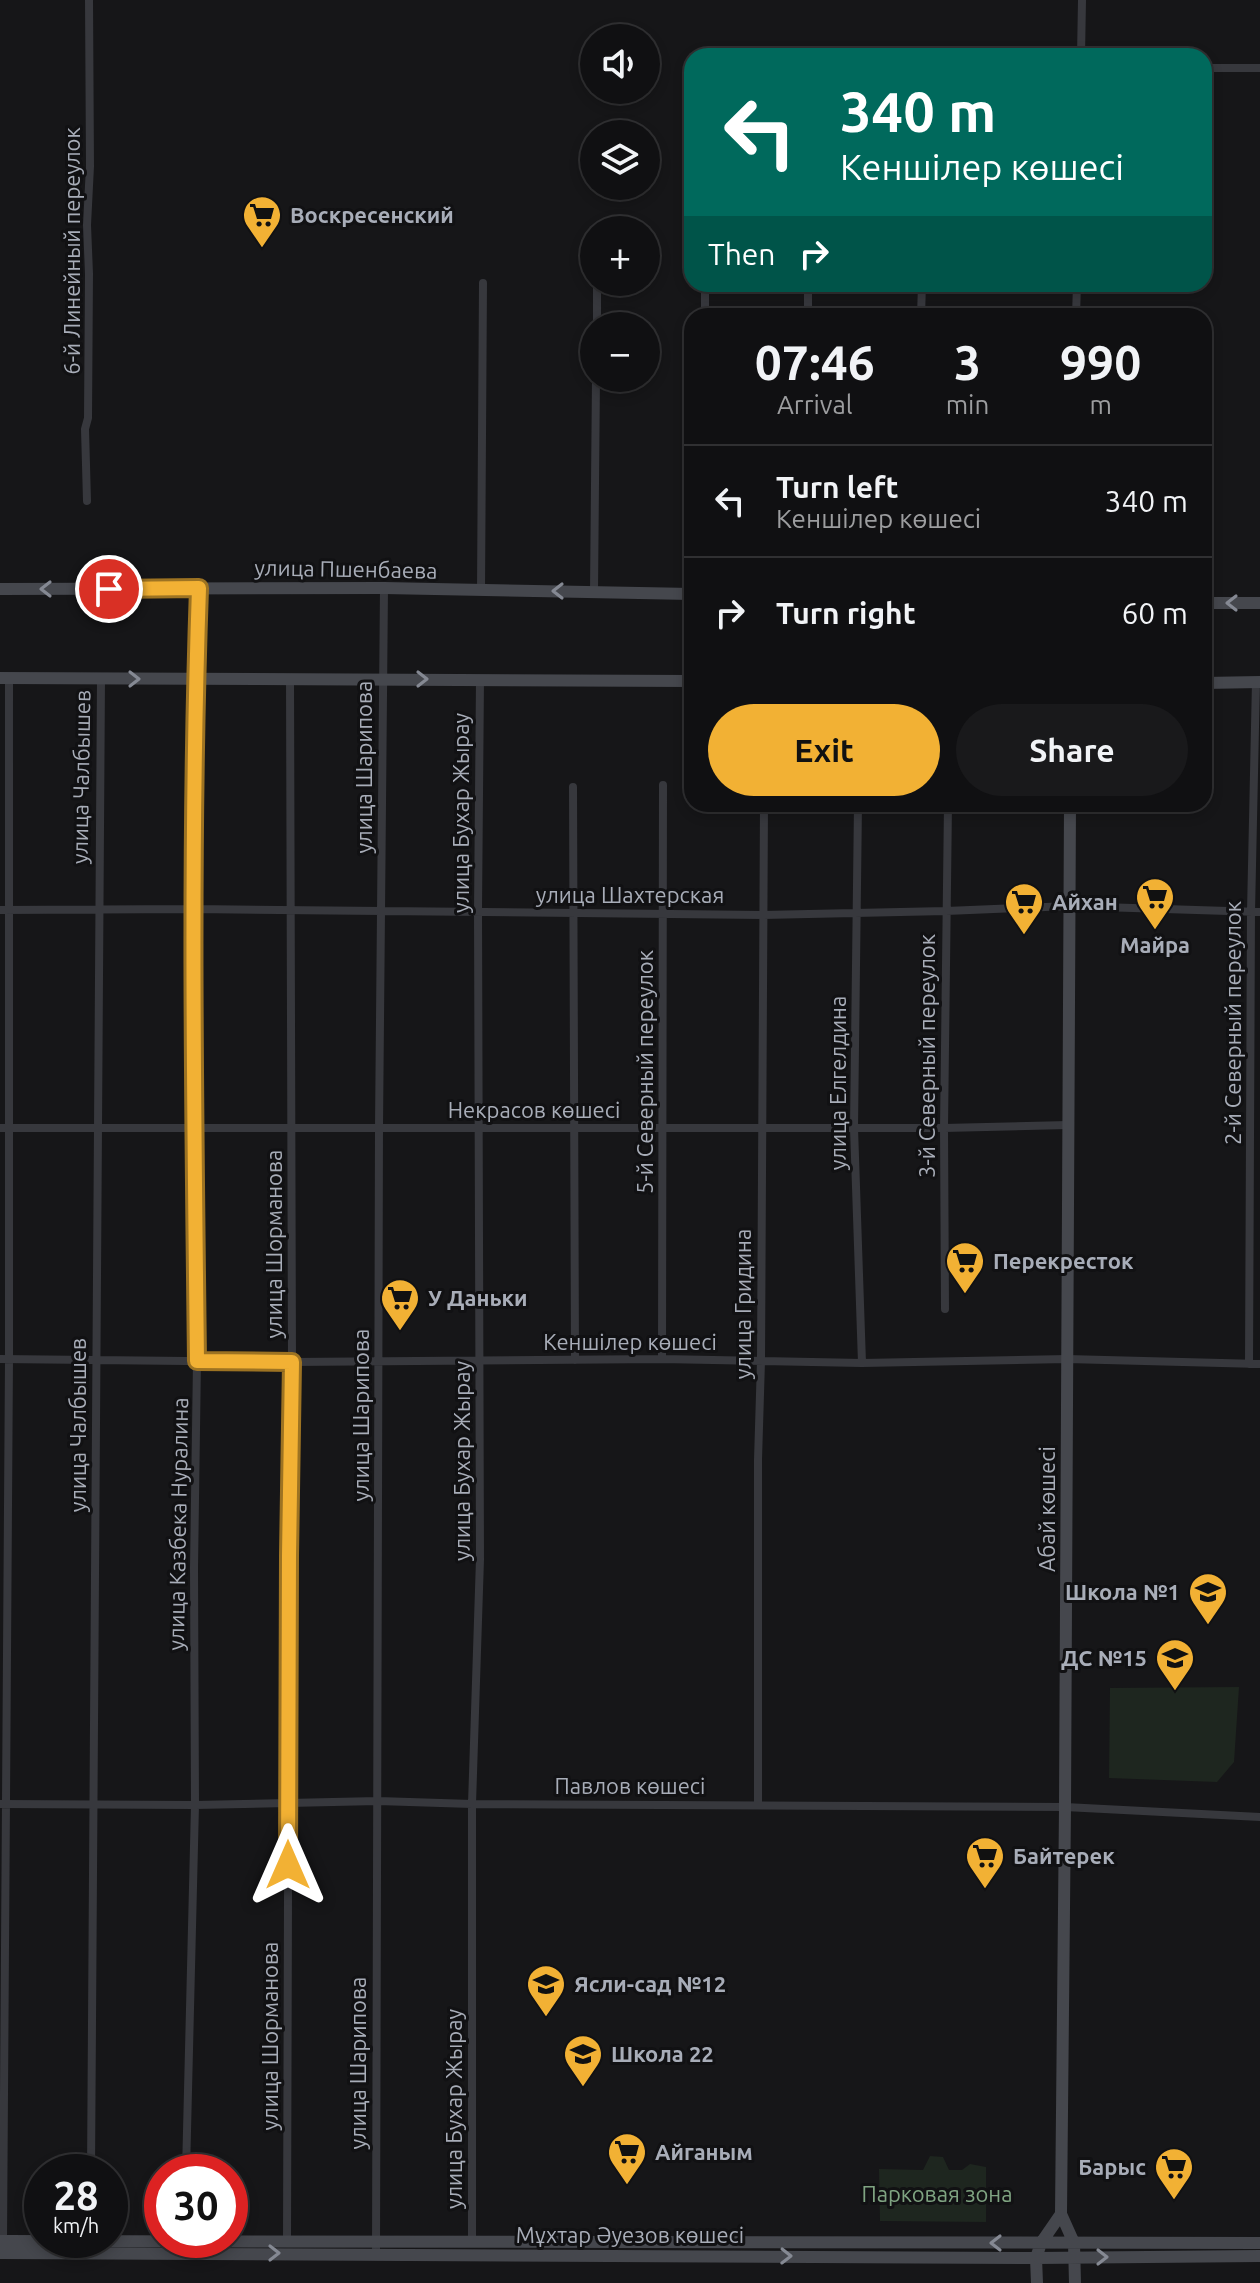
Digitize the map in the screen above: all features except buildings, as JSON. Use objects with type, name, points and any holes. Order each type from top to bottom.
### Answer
[{"type":"main road","name":"улица Пшенбаева","points":[[0,589],[384,588],[684,594]]},
{"type":"main road","points":[[1212,603],[1260,603]]},
{"type":"main road","points":[[5,678],[684,681]]},
{"type":"main road","points":[[1212,683],[1258,682]]},
{"type":"main road","name":"Абай көшесі","points":[[1070,812],[1061,2214],[1074,2243],[1075,2283]]},
{"type":"main road","points":[[1037,2283],[1036,2258],[1041,2243],[1061,2214]]},
{"type":"main road","name":"Мұхтар Әуезов көшесі","points":[[248,2240],[287,2240],[375,2248],[472,2243],[1260,2243]]},
{"type":"main road","name":"Мұхтар Әуезов көшесі","points":[[1,2245],[24,2244]]},
{"type":"main road","name":"Мұхтар Әуезов көшесі","points":[[1,2245],[1036,2258],[1260,2256]]},
{"type":"street","name":"6-й Линейный переулок","points":[[87,501],[89,0]]},
{"type":"street","points":[[1081,48],[1082,0]]},
{"type":"street","points":[[1212,68],[1260,68]]},
{"type":"street","points":[[481,591],[483,283]]},
{"type":"street","points":[[594,591],[596,392]]},
{"type":"street","name":"улица Казбека Нуралина","points":[[186,2154],[195,1805],[197,1361],[194,909],[199,588]]},
{"type":"street","name":"улица Шарипова","points":[[375,2248],[384,588]]},
{"type":"street","points":[[1,2245],[5,678]]},
{"type":"street","name":"улица Чалбышев","points":[[91,2154],[101,679]]},
{"type":"street","name":"улица Шорманова","points":[[287,2240],[292,1362],[290,679]]},
{"type":"street","name":"улица Бухар Жырау","points":[[472,2243],[472,1804],[480,1572],[480,679]]},
{"type":"street","name":"2-й Северный переулок","points":[[1249,1364],[1258,682]]},
{"type":"street","name":"5-й Северный переулок","points":[[662,1359],[663,785]]},
{"type":"street","points":[[573,787],[575,1360]]},
{"type":"street","name":"улица Гридина","points":[[758,1805],[764,812]]},
{"type":"street","name":"улица Елгелдина","points":[[858,812],[854,1128],[862,1363]]},
{"type":"street","name":"3-й Северный переулок","points":[[945,1309],[948,812]]},
{"type":"street","name":"улица Шахтерская","points":[[5,910],[763,915],[1069,906],[1256,912]]},
{"type":"street","name":"Некрасов көшесі","points":[[4,1128],[944,1128],[1068,1125]]},
{"type":"street","name":"Кеншілер көшесі","points":[[4,1360],[292,1362],[662,1359],[862,1363],[1067,1359],[1260,1364]]},
{"type":"street","name":"Павлов көшесі","points":[[3,1804],[195,1805],[378,1801],[1065,1807],[1260,1817]]},
{"type":"green space","points":[[1239,1687],[1234,1762],[1217,1782],[1109,1778],[1110,1688]]},
{"type":"green space","name":"Парковая зона","points":[[930,2156],[943,2157],[949,2170],[962,2170],[970,2164],[986,2167],[986,2222],[880,2221],[879,2169],[923,2170]]},
{"type":"place","name":"Воскресенский","points":[[262,249]]},
{"type":"place","name":"Майра","points":[[1155,931]]},
{"type":"place","name":"Айхан","points":[[1024,936]]},
{"type":"place","name":"Перекресток","points":[[965,1295]]},
{"type":"place","name":"У Даньки","points":[[400,1332]]},
{"type":"place","name":"Школа №1","points":[[1208,1626]]},
{"type":"place","name":"ДС №15","points":[[1175,1692]]},
{"type":"place","name":"Байтерек","points":[[985,1890]]},
{"type":"place","name":"Ясли-сад №12","points":[[546,2018]]},
{"type":"place","name":"Школа 22","points":[[583,2088]]},
{"type":"place","name":"Айганым","points":[[627,2186]]},
{"type":"place","name":"Барыс","points":[[1174,2201]]},
{"type":"route","points":[[109,589],[199,588],[194,1097],[197,1361],[292,1362],[288,1865]]}]
